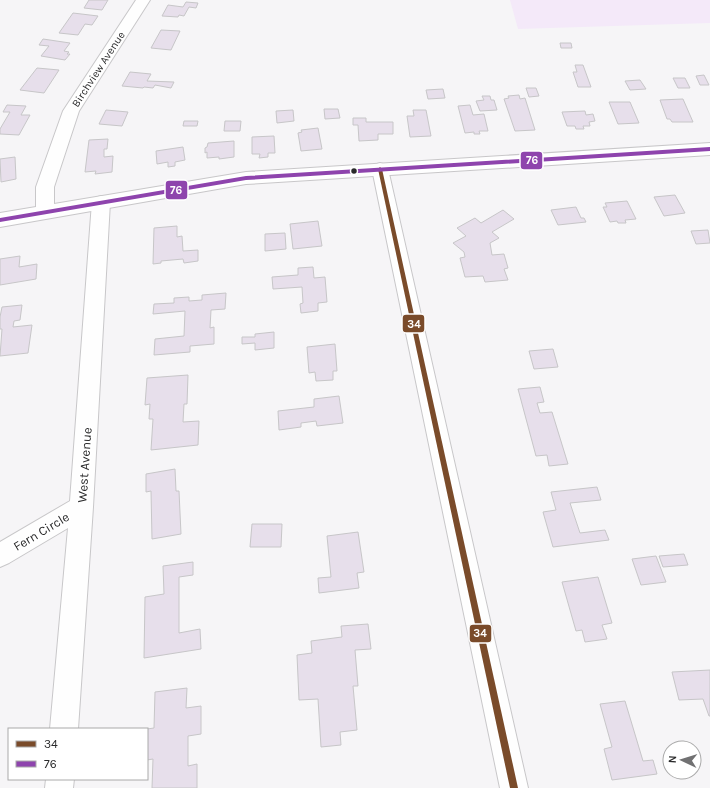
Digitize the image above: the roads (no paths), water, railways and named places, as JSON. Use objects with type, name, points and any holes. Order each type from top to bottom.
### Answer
[{"type":"street","name":"Birchview Avenue","points":[[45,212],[45,188],[71,111],[143,0]]},
{"type":"street","points":[[0,220],[246,178],[710,148]]},
{"type":"street","points":[[380,169],[514,788]]},
{"type":"street","name":"West Avenue","points":[[64,728],[81,507],[101,202]]},
{"type":"street","name":"Fern Circle","points":[[0,555],[81,507]]}]
